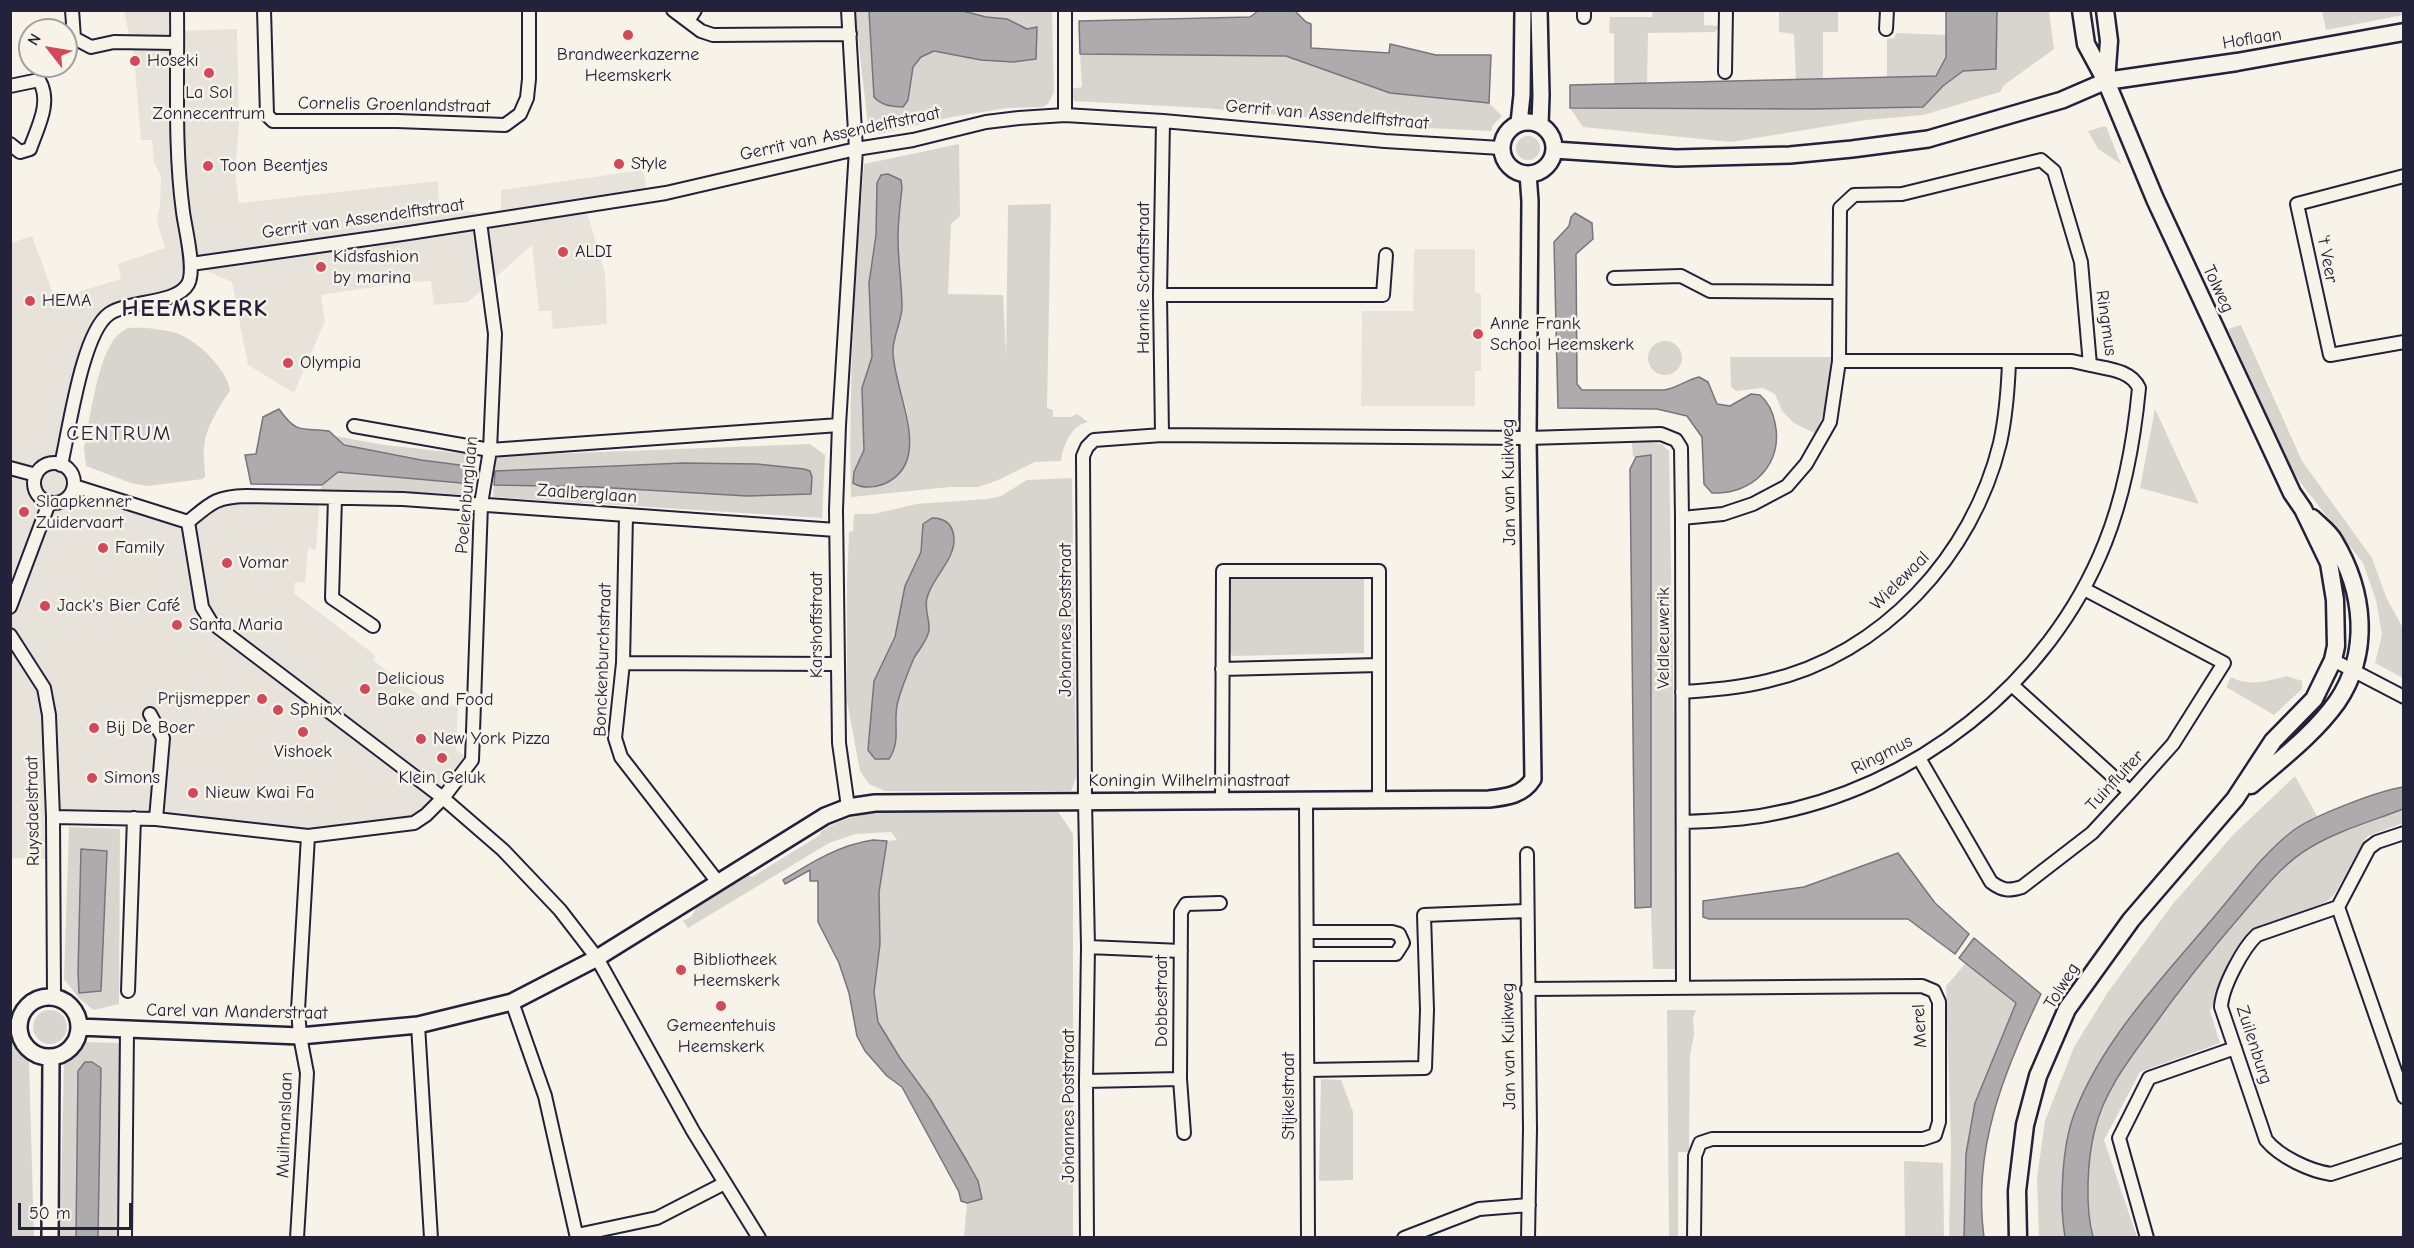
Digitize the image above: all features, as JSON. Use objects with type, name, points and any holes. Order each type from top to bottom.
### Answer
[{"type":"main road","name":"Tolweg","points":[[2081,10],[2086,45],[2106,81],[2155,200],[2292,493],[2303,509],[2329,562],[2335,600],[2336,646],[2333,660],[2314,699],[2273,741],[2235,799]]},
{"type":"main road","name":"Tolweg","points":[[2105,10],[2109,41],[2106,81]]},
{"type":"main road","name":"Hoflaan","points":[[2106,81],[2238,62],[2403,32]]},
{"type":"main road","name":"Tolweg","points":[[2018,1238],[2017,1191],[2025,1125],[2038,1076],[2067,1009],[2131,920],[2235,799],[2317,725],[2338,699],[2353,669],[2361,620],[2356,590],[2334,540],[2303,509]]},
{"type":"street","points":[[72,10],[74,38],[91,47],[114,42],[176,43]]},
{"type":"street","points":[[61,465],[79,382],[90,342],[97,327],[106,316],[114,311],[174,295],[189,283],[190,264],[180,192],[177,10]]},
{"type":"street","name":"Cornelis Groenlandstraat","points":[[264,10],[267,116],[273,121],[397,121],[505,125],[520,114],[527,98],[530,10]]},
{"type":"street","points":[[673,10],[692,16],[701,31],[712,34],[850,34]]},
{"type":"street","name":"Karshoffstraat","points":[[848,10],[856,149],[839,425],[836,530],[838,743],[848,807]]},
{"type":"street","points":[[1065,10],[1065,115]]},
{"type":"street","points":[[1519,123],[1522,95],[1523,10]]},
{"type":"street","points":[[1539,10],[1540,125]]},
{"type":"street","points":[[1725,72],[1726,10]]},
{"type":"street","points":[[1886,29],[1887,10]]},
{"type":"street","points":[[10,86],[39,80],[45,90],[46,102],[30,149],[20,152],[10,144]]},
{"type":"street","points":[[1554,150],[1676,158],[1790,155],[1852,149],[1928,139],[2062,100],[2106,81]]},
{"type":"street","name":"Gerrit van Assendelftstraat","points":[[190,264],[666,193],[986,122],[1065,115],[1163,121],[1384,141],[1502,148]]},
{"type":"street","name":"Hannie Schaftstraat","points":[[1162,435],[1160,295],[1163,121]]},
{"type":"street","points":[[1530,122],[1540,125],[1552,137],[1554,150],[1552,159],[1538,172],[1528,174],[1515,171],[1505,161],[1502,148],[1504,137],[1519,123],[1530,122]]},
{"type":"street","name":"Ringmus","points":[[1682,518],[1723,514],[1753,504],[1787,486],[1806,464],[1830,422],[1839,361],[1840,208],[1854,195],[1902,194],[2041,160],[2054,171],[2080,262],[2090,364],[2125,374],[2135,379],[2139,388],[2131,456],[2119,505],[2105,544],[2084,589],[2057,631],[2012,685],[1983,712],[1919,758],[1845,794],[1806,806],[1766,815],[1684,822]]},
{"type":"street","name":"Jan van Kuikweg","points":[[1527,788],[1533,779],[1528,438],[1530,213],[1528,174]]},
{"type":"street","name":"'t Veer","points":[[2403,176],[2297,204],[2330,356],[2403,342]]},
{"type":"street","name":"Poelenburglaan","points":[[53,817],[156,819],[308,836],[414,824],[443,798],[472,760],[481,504],[490,450],[495,334],[480,222]]},
{"type":"street","points":[[1160,295],[1383,295],[1386,255]]},
{"type":"street","points":[[1614,278],[1681,276],[1710,291],[1838,292]]},
{"type":"street","points":[[1839,361],[2072,361],[2090,364]]},
{"type":"street","name":"Wielewaal","points":[[1682,692],[1737,687],[1770,681],[1812,666],[1851,646],[1888,621],[1920,591],[1948,556],[1972,519],[1988,481],[2000,442],[2007,402],[2009,362]]},
{"type":"street","points":[[354,426],[490,450],[839,425]]},
{"type":"street","name":"Veldleeuwerik","points":[[1528,438],[1661,434],[1670,436],[1681,448],[1683,987]]},
{"type":"street","name":"Johannes Poststraat","points":[[1087,1238],[1088,947],[1083,456],[1087,447],[1094,440],[1162,435],[1528,438]]},
{"type":"street","points":[[46,465],[61,465],[71,474],[74,486],[66,499],[49,503],[39,497],[35,491],[36,475],[46,465]]},
{"type":"street","points":[[10,468],[36,475]]},
{"type":"street","points":[[74,486],[188,522],[202,607],[211,622],[443,798],[503,850],[560,910],[597,958],[693,1131],[759,1238]]},
{"type":"street","name":"Zaalberglaan","points":[[188,522],[213,502],[226,496],[403,499],[836,530]]},
{"type":"street","points":[[335,498],[332,598],[374,626]]},
{"type":"street","points":[[10,607],[49,503]]},
{"type":"street","name":"Bonckenburchstraat","points":[[626,515],[623,663],[615,738],[621,757],[717,881]]},
{"type":"street","points":[[1222,801],[1223,571],[1379,571],[1379,800]]},
{"type":"street","name":"Tuinfluiter","points":[[1919,758],[1991,882],[1999,888],[2009,891],[2022,887],[2092,832],[2173,744],[2223,663],[2084,589]]},
{"type":"street","name":"Ruysdaelstraat","points":[[10,635],[44,688],[51,737],[54,997]]},
{"type":"street","points":[[2333,660],[2403,697]]},
{"type":"street","points":[[623,663],[837,664]]},
{"type":"street","points":[[1222,669],[1379,665]]},
{"type":"street","points":[[2012,685],[2130,792]]},
{"type":"street","points":[[150,714],[163,738],[156,819]]},
{"type":"street","name":"Koningin Wilhelminastraat","points":[[848,807],[875,802],[1306,801],[1505,797],[1527,788]]},
{"type":"street","name":"Stijkelstraat","points":[[1306,801],[1308,1238]]},
{"type":"street","points":[[597,958],[717,881],[825,816],[848,807]]},
{"type":"street","points":[[128,991],[134,818]]},
{"type":"street","points":[[2403,833],[2377,842],[2369,848],[2338,907],[2403,1097]]},
{"type":"street","name":"Muilmanslaan","points":[[297,1238],[307,1073],[298,1010],[308,836]]},
{"type":"street","name":"Jan van Kuikweg","points":[[1527,854],[1530,1130],[1528,1238]]},
{"type":"street","name":"Dobbestraat","points":[[1184,1133],[1180,1078],[1181,912],[1186,904],[1220,903]]},
{"type":"street","name":"Zuilenburg","points":[[2338,907],[2257,935],[2249,943],[2222,996],[2221,1007],[2266,1140],[2274,1150],[2320,1173],[2331,1174],[2403,1150]]},
{"type":"street","points":[[1307,1070],[1425,1068],[1427,1010],[1424,915],[1526,911]]},
{"type":"street","points":[[1307,932],[1392,932],[1399,934],[1403,943],[1396,954],[1307,954]]},
{"type":"street","points":[[1088,947],[1180,951]]},
{"type":"street","name":"Carel van Manderstraat","points":[[80,1027],[127,1031],[300,1036],[418,1025],[512,1002],[597,958]]},
{"type":"street","name":"Merel","points":[[1527,989],[1922,986],[1934,991],[1939,1002],[1939,1122],[1935,1135],[1923,1139],[1712,1139],[1700,1143],[1695,1155],[1695,1238]]},
{"type":"street","points":[[54,997],[70,1004],[80,1027],[78,1036],[68,1051],[51,1057],[39,1056],[28,1049],[15,1028],[29,1004],[41,998],[54,997]]},
{"type":"street","points":[[512,1002],[545,1096],[577,1236],[657,1218],[725,1183]]},
{"type":"street","points":[[418,1025],[432,1238]]},
{"type":"street","points":[[125,1238],[127,1031]]},
{"type":"street","points":[[2147,1238],[2119,1138],[2149,1078],[2235,1047]]},
{"type":"street","points":[[50,1238],[51,1057]]},
{"type":"street","points":[[1086,1081],[1180,1078]]},
{"type":"street","points":[[1404,1238],[1479,1209],[1529,1205]]},
{"type":"shaded area","points":[[124,11],[177,11],[178,31],[237,29],[239,125],[235,171],[239,203],[438,181],[439,207],[478,213],[501,210],[501,190],[643,170],[648,195],[585,206],[605,273],[607,324],[553,329],[551,311],[539,311],[532,245],[468,302],[434,305],[431,281],[401,283],[321,295],[325,321],[294,393],[248,365],[232,282],[191,264],[183,290],[114,311],[97,327],[61,465],[71,474],[74,481],[188,522],[213,502],[320,492],[316,550],[308,548],[305,583],[295,582],[294,593],[376,656],[373,660],[430,704],[458,705],[456,750],[472,760],[414,823],[308,836],[53,817],[46,845],[46,859],[11,858],[11,243],[32,236],[55,299],[121,279],[118,264],[165,248],[157,222],[161,176],[154,162],[152,140],[141,140],[134,57]]},
{"type":"shaded area","points":[[855,11],[869,11],[874,97],[888,106],[903,107],[908,100],[913,67],[921,57],[935,51],[981,60],[1013,62],[1036,59],[1037,27],[1027,29],[1007,19],[963,11],[1052,11],[1054,92],[1048,104],[1043,107],[1007,108],[952,117],[879,134],[868,126]]},
{"type":"shaded area","points":[[869,11],[963,11],[1007,19],[1027,29],[1037,27],[1036,59],[1013,62],[981,60],[934,51],[921,57],[913,67],[908,100],[903,107],[887,105],[874,97]]},
{"type":"shaded area","points":[[1258,11],[1295,11],[1311,24],[1311,48],[1389,53],[1390,44],[1436,55],[1491,55],[1489,103],[1390,93],[1286,56],[1080,54],[1079,21],[1250,17]]},
{"type":"shaded area","points":[[1653,11],[1704,11],[1704,25],[1720,26],[1715,32],[1648,33],[1647,84],[1614,85],[1614,34],[1609,33],[1610,17],[1652,17]]},
{"type":"shaded area","points":[[1779,11],[1838,11],[1838,32],[1823,32],[1823,80],[1796,81],[1794,34],[1779,32]]},
{"type":"shaded area","points":[[1946,11],[1997,11],[1996,69],[1963,71],[1943,86],[1923,107],[1570,108],[1570,85],[1936,76],[1946,57]]},
{"type":"shaded area","points":[[1997,11],[2049,11],[2054,49],[2004,85],[2000,92],[1923,115],[1866,120],[1731,142],[1583,127],[1570,108],[1922,107],[1943,86],[1963,71],[1996,69]]},
{"type":"shaded area","points":[[2322,11],[2403,11],[2403,15],[2326,30]]},
{"type":"shaded area","points":[[1897,33],[1946,35],[1945,57],[1936,76],[1887,79],[1887,39],[1894,38]]},
{"type":"shaded area","points":[[1080,54],[1286,56],[1390,93],[1489,103],[1502,116],[1493,125],[1491,131],[1426,128],[1204,108],[1074,101],[1071,89],[1082,87]]},
{"type":"shaded area","points":[[2106,126],[2121,164],[2098,149],[2088,131]]},
{"type":"shaded area","points":[[1528,136],[1537,139],[1540,148],[1537,157],[1528,160],[1519,157],[1516,148],[1519,139]]},
{"type":"shaded area","points":[[959,144],[960,216],[951,224],[948,294],[1003,295],[1006,357],[1008,205],[1051,204],[1047,408],[1053,410],[1053,417],[1071,417],[1077,414],[1088,422],[1077,427],[1073,432],[1066,443],[1061,461],[1035,462],[978,487],[950,487],[851,497],[850,414],[853,330],[864,164]],"holes":[[[888,174],[901,180],[898,240],[902,310],[893,348],[895,373],[906,407],[909,439],[903,467],[854,472],[864,450],[862,388],[872,357],[869,283]]]},
{"type":"shaded area","points":[[888,174],[901,180],[902,188],[898,239],[902,308],[893,349],[894,365],[908,422],[910,441],[907,459],[900,473],[884,484],[864,487],[853,483],[854,472],[864,450],[862,388],[872,357],[869,283],[876,235],[877,183],[881,175]]},
{"type":"shaded area","points":[[1575,213],[1592,223],[1593,239],[1576,254],[1577,384],[1582,390],[1664,390],[1699,377],[1708,382],[1717,404],[1730,406],[1751,394],[1760,395],[1771,411],[1777,438],[1770,463],[1752,482],[1740,489],[1712,493],[1704,484],[1702,437],[1687,416],[1657,409],[1558,408],[1554,242],[1569,226],[1571,217]]},
{"type":"shaded area","points":[[1414,249],[1475,249],[1475,293],[1481,294],[1481,371],[1475,371],[1475,406],[1361,406],[1362,311],[1413,311]]},
{"type":"shaded area","points":[[2241,325],[2302,461],[2372,558],[2386,597],[2403,628],[2403,678],[2375,663],[2382,635],[2376,600],[2363,563],[2290,469],[2228,329]]},
{"type":"shaded area","points":[[128,328],[159,329],[176,333],[201,348],[223,373],[230,390],[207,432],[203,479],[147,486],[131,483],[86,466],[84,448],[102,364],[114,339]]},
{"type":"shaded area","points":[[1665,341],[1677,346],[1682,358],[1677,370],[1665,375],[1653,370],[1648,358],[1653,346]]},
{"type":"shaded area","points":[[1730,357],[1831,357],[1825,405],[1816,434],[1794,423],[1782,411],[1775,394],[1763,388],[1736,391],[1731,387]]},
{"type":"shaded area","points":[[279,409],[285,418],[296,427],[329,431],[344,445],[421,460],[475,467],[473,484],[338,472],[322,485],[251,484],[245,455],[256,454],[263,417]]},
{"type":"shaded area","points":[[2155,409],[2199,504],[2140,488]]},
{"type":"shaded area","points":[[335,436],[384,445],[477,455],[475,467],[421,460],[344,445]]},
{"type":"shaded area","points":[[1632,443],[1662,444],[1669,451],[1678,969],[1653,969],[1651,456],[1633,457]]},
{"type":"shaded area","points":[[810,444],[825,455],[822,518],[493,497],[494,485],[595,487],[747,496],[811,494],[810,471],[766,466],[691,463],[495,471],[496,456]]},
{"type":"shaded area","points":[[1651,455],[1651,907],[1635,908],[1630,469],[1636,457]]},
{"type":"shaded area","points":[[683,463],[757,464],[804,469],[810,471],[812,477],[811,494],[747,496],[595,487],[494,485],[495,471]]},
{"type":"shaded area","points":[[338,472],[473,484],[472,495],[374,490],[320,492],[322,485]]},
{"type":"shaded area","points":[[1072,478],[1076,778],[1071,791],[885,791],[869,784],[860,771],[847,701],[847,585],[849,532],[853,531],[854,514],[874,514],[916,504],[987,499],[1001,496],[1027,480]]},
{"type":"shaded area","points":[[932,518],[942,519],[949,524],[954,536],[953,549],[927,598],[928,634],[914,658],[898,701],[893,752],[889,759],[875,759],[868,750],[874,681],[895,637],[905,586],[921,552],[923,524]]},
{"type":"shaded area","points":[[1364,574],[1364,653],[1234,656],[1226,653],[1227,578]]},
{"type":"shaded area","points":[[2287,676],[2302,681],[2302,689],[2274,715],[2226,687],[2231,677],[2251,682]]},
{"type":"shaded area","points":[[2295,776],[2317,816],[2294,830],[2258,865],[2115,1039],[2086,1087],[2075,1112],[2067,1140],[2062,1208],[2065,1237],[2039,1238],[2037,1178],[2045,1121],[2074,1047],[2108,992],[2172,905],[2233,835]]},
{"type":"shaded area","points":[[2403,787],[2403,809],[2322,841],[2301,853],[2283,869],[2266,886],[2172,1001],[2118,1077],[2099,1115],[2092,1141],[2088,1183],[2090,1225],[2093,1237],[2065,1237],[2062,1208],[2063,1174],[2067,1140],[2075,1112],[2102,1059],[2136,1009],[2252,871],[2283,839],[2304,824],[2347,804]]},
{"type":"shaded area","points":[[1055,807],[1073,834],[1073,1237],[964,1237],[967,1203],[973,1202],[978,1190],[978,1181],[930,1099],[900,1058],[878,1022],[874,992],[880,944],[879,892],[887,841],[897,840],[891,832],[855,834],[829,843],[688,928],[683,921],[692,916],[697,906],[748,875],[752,877],[820,835],[821,831],[850,818],[882,813],[885,808]]},
{"type":"shaded area","points":[[2403,809],[2403,823],[2368,836],[2334,895],[2326,902],[2246,936],[2210,1011],[2220,1043],[2140,1072],[2104,1140],[2137,1237],[2093,1238],[2090,1226],[2088,1184],[2095,1129],[2111,1090],[2142,1042],[2183,986],[2266,886],[2283,869],[2301,853],[2333,836]]},
{"type":"shaded area","points":[[69,827],[120,829],[119,1004],[93,1010],[78,997],[64,979]],"holes":[[[82,849],[107,852],[101,991],[80,993]]]},
{"type":"shaded area","points":[[873,840],[887,841],[879,892],[880,944],[874,992],[878,1022],[900,1058],[930,1099],[968,1163],[978,1181],[982,1199],[967,1203],[961,1201],[959,1192],[902,1087],[887,1076],[865,1051],[857,1036],[849,993],[839,963],[818,922],[818,881],[810,881],[810,870],[785,884],[783,880],[837,850]]},
{"type":"shaded area","points":[[81,849],[107,851],[101,991],[79,993],[78,972]]},
{"type":"shaded area","points":[[1898,853],[1935,903],[1969,934],[1955,954],[1908,919],[1709,919],[1703,917],[1703,901],[1804,887]]},
{"type":"shaded area","points":[[1974,938],[2041,994],[2015,1052],[1994,1111],[1983,1173],[1981,1204],[1984,1237],[1964,1238],[1966,1154],[1975,1103],[2016,1003],[1959,958]]},
{"type":"shaded area","points":[[1966,963],[2017,1003],[1975,1103],[1966,1154],[1964,1237],[1949,1237],[1951,1147],[1946,986]]},
{"type":"shaded area","points":[[50,1010],[62,1015],[67,1027],[62,1039],[50,1044],[38,1039],[33,1027],[38,1015]]},
{"type":"shaded area","points":[[1667,1010],[1696,1010],[1693,1018],[1694,1035],[1690,1055],[1689,1152],[1678,1152],[1678,1238],[1669,1237]]},
{"type":"shaded area","points":[[11,1042],[29,1061],[34,1237],[11,1237]]},
{"type":"shaded area","points":[[80,1042],[120,1043],[117,1237],[98,1237],[101,1068],[78,1071],[76,1237],[60,1238],[64,1060]]},
{"type":"shaded area","points":[[85,1062],[92,1062],[101,1068],[98,1237],[76,1237],[78,1071]]},
{"type":"shaded area","points":[[1321,1079],[1341,1080],[1353,1112],[1353,1180],[1319,1181]]},
{"type":"shaded area","points":[[1904,1161],[1943,1163],[1944,1237],[1905,1237]]},
{"type":"place","name":"Brandweerkazerne Heemskerk","points":[[628,35]]},
{"type":"place","name":"Hoseki","points":[[135,61]]},
{"type":"place","name":"La Sol Zonnecentrum","points":[[209,73]]},
{"type":"place","name":"Style","points":[[619,164]]},
{"type":"place","name":"Toon Beentjes","points":[[208,166]]},
{"type":"place","name":"ALDI","points":[[563,252]]},
{"type":"place","name":"Kidsfashion by marina","points":[[321,267]]},
{"type":"place","name":"HEMA","points":[[30,301]]},
{"type":"place","name":"Anne Frank School Heemskerk","points":[[1478,334]]},
{"type":"place","name":"Olympia","points":[[288,363]]},
{"type":"place","name":"Slaapkenner Zuidervaart","points":[[24,512]]},
{"type":"place","name":"Family","points":[[103,548]]},
{"type":"place","name":"Vomar","points":[[227,563]]},
{"type":"place","name":"Jack's Bier Café","points":[[45,606]]},
{"type":"place","name":"Santa Maria","points":[[177,625]]},
{"type":"place","name":"Delicious Bake and Food","points":[[365,689]]},
{"type":"place","name":"Prijsmepper","points":[[262,699]]},
{"type":"place","name":"Sphinx","points":[[278,710]]},
{"type":"place","name":"Bij De Boer","points":[[94,728]]},
{"type":"place","name":"Vishoek","points":[[303,732]]},
{"type":"place","name":"New York Pizza","points":[[421,739]]},
{"type":"place","name":"Klein Geluk","points":[[442,758]]},
{"type":"place","name":"Simons","points":[[92,778]]},
{"type":"place","name":"Nieuw Kwai Fa","points":[[193,793]]},
{"type":"place","name":"Bibliotheek Heemskerk","points":[[681,970]]},
{"type":"place","name":"Gemeentehuis Heemskerk","points":[[721,1006]]},
{"type":"district","name":"HEEMSKERK","points":[[195,309]]},
{"type":"district","name":"CENTRUM","points":[[119,434]]}]
